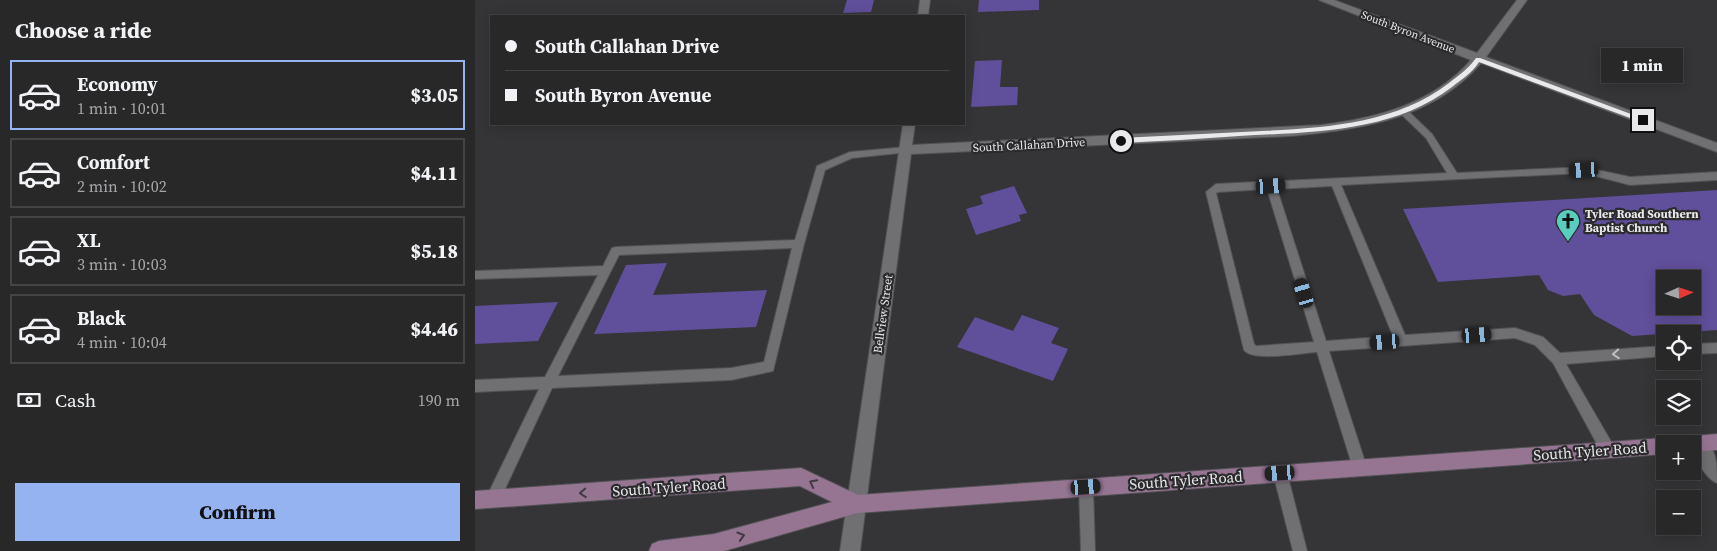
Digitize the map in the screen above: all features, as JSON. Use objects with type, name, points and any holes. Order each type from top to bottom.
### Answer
[{"type":"main road","points":[[1701,443],[1717,442]]},
{"type":"main road","name":"South Tyler Road","points":[[659,551],[714,544],[857,504],[1656,447]]},
{"type":"main road","name":"South Tyler Road","points":[[484,499],[801,477],[857,504]]},
{"type":"street","points":[[923,15],[925,0]]},
{"type":"street","name":"South Byron Avenue","points":[[1324,0],[1717,148]]},
{"type":"street","name":"South Callahan Drive","points":[[906,150],[1297,131],[1353,125],[1403,111],[1435,97],[1471,70],[1522,0]]},
{"type":"street","name":"Bellview Street","points":[[851,551],[909,125]]},
{"type":"street","points":[[1701,452],[1717,474]]},
{"type":"lane","points":[[1403,111],[1429,136],[1453,176]]},
{"type":"lane","points":[[475,386],[731,374],[769,366],[799,244],[821,168],[850,154],[906,150]]},
{"type":"lane","points":[[1608,450],[1557,358],[1539,341],[1515,333],[1321,347],[1250,350],[1211,192],[1216,188],[1584,170],[1630,181],[1717,176]]},
{"type":"lane","points":[[1335,182],[1401,341]]},
{"type":"lane","points":[[1271,186],[1359,468]]},
{"type":"lane","points":[[484,499],[548,384],[616,252],[799,244]]},
{"type":"lane","points":[[475,275],[607,270]]},
{"type":"lane","points":[[1701,349],[1717,348]]},
{"type":"lane","points":[[1557,358],[1656,352]]},
{"type":"lane","points":[[1280,473],[1300,551]]},
{"type":"lane","points":[[1086,487],[1088,551]]},
{"type":"building","points":[[847,0],[874,0],[871,12],[843,13]]},
{"type":"building","points":[[979,0],[1039,0],[1039,10],[978,12]]},
{"type":"building","points":[[1002,60],[1000,87],[1018,87],[1017,105],[971,107],[975,61]]},
{"type":"building","points":[[1014,186],[1027,213],[1019,215],[1021,221],[976,235],[966,209],[983,204],[980,196]]},
{"type":"building","name":"Tyler Road Southern Baptist Church","points":[[1717,190],[1717,330],[1701,331],[1701,325],[1656,325],[1656,334],[1632,336],[1594,315],[1580,294],[1563,296],[1548,290],[1539,275],[1438,282],[1403,209]]},
{"type":"building","points":[[667,263],[653,295],[767,290],[756,327],[594,334],[626,265]]},
{"type":"building","points":[[558,302],[538,341],[475,344],[475,306]]},
{"type":"building","points":[[1022,315],[1059,328],[1051,343],[1068,349],[1053,381],[957,347],[975,317],[1013,331]]},
{"type":"place","name":"Tyler Road Southern Baptist Church","points":[[1568,242]]},
{"type":"route","points":[[1121,141],[1297,131],[1353,125],[1399,113],[1435,97],[1471,70],[1478,59],[1643,120]]}]
